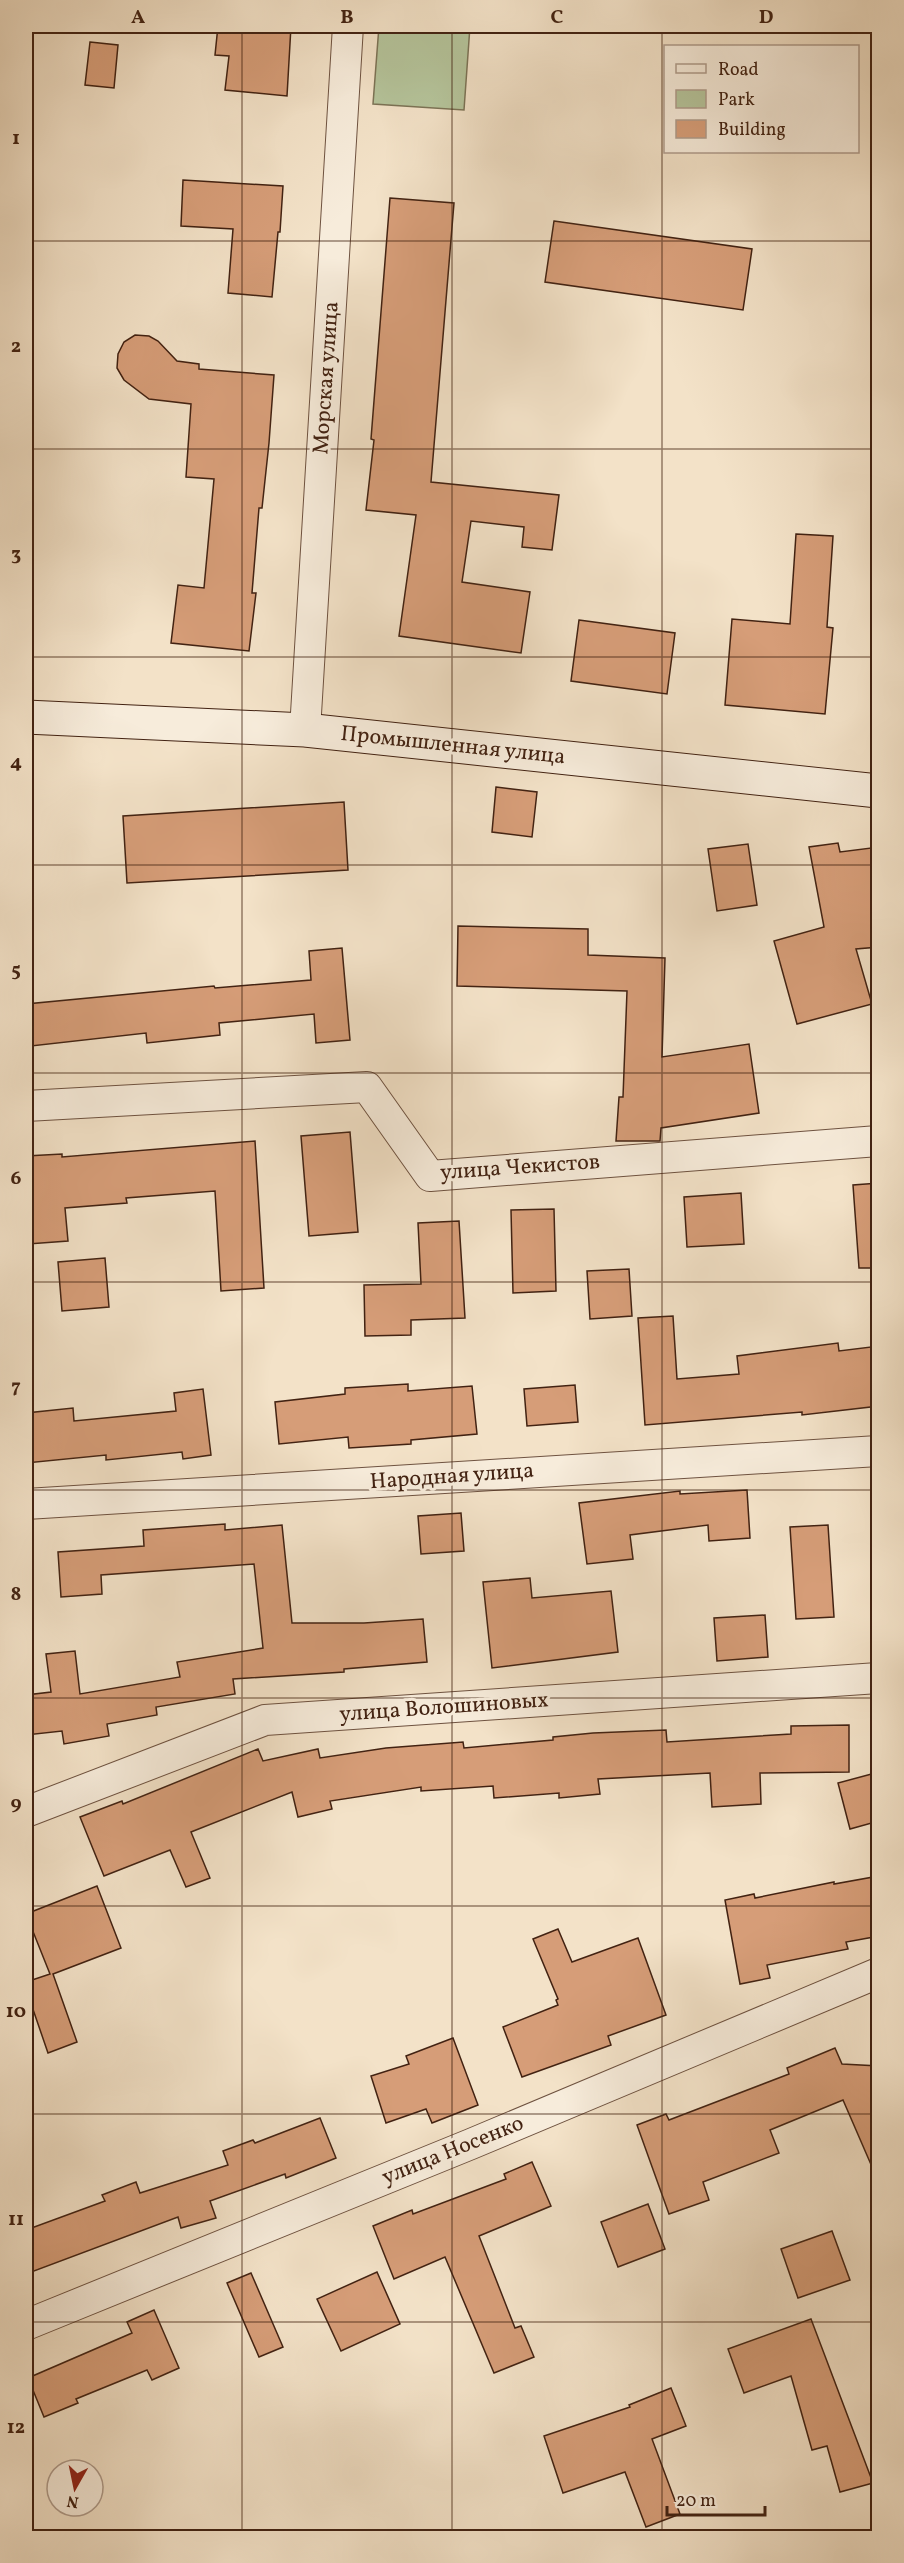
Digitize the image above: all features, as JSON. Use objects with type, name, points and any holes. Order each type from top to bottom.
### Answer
[{"type":"street","name":"Морская улица","points":[[305,730],[348,26]]},
{"type":"street","name":"Промышленная улица","points":[[26,717],[305,730],[879,790]]},
{"type":"street","name":"улица Чекистов","points":[[26,1106],[367,1087],[430,1176],[879,1141]]},
{"type":"street","name":"Народная улица","points":[[26,1504],[879,1451]]},
{"type":"street","name":"улица Волошиновых","points":[[26,1812],[265,1720],[879,1678]]},
{"type":"street","name":"улица Носенко","points":[[26,2325],[460,2149],[879,1973]]},
{"type":"green space","points":[[379,26],[470,26],[464,110],[373,104]]},
{"type":"building","points":[[218,26],[291,26],[287,96],[225,90],[229,56],[215,55]]},
{"type":"building","points":[[90,42],[118,45],[114,88],[85,85]]},
{"type":"building","points":[[183,180],[283,186],[272,297],[228,293],[233,229],[181,226]]},
{"type":"building","points":[[390,198],[454,203],[431,482],[559,495],[552,550],[522,547],[524,527],[471,521],[462,582],[530,592],[521,653],[399,636],[416,515],[366,510],[374,440],[371,439]]},
{"type":"building","points":[[554,221],[752,249],[743,310],[545,282]]},
{"type":"building","points":[[135,335],[149,336],[158,341],[177,361],[199,364],[199,369],[274,375],[262,508],[259,508],[252,593],[256,593],[249,651],[171,643],[178,585],[204,588],[214,479],[186,477],[191,404],[149,399],[124,380],[117,368],[118,354],[124,342]]},
{"type":"building","points":[[796,534],[833,536],[827,627],[833,628],[825,714],[725,705],[732,619],[790,624]]},
{"type":"building","points":[[579,620],[675,633],[667,694],[571,681]]},
{"type":"building","points":[[496,787],[537,792],[532,837],[492,832]]},
{"type":"building","points":[[344,802],[348,870],[127,883],[123,816]]},
{"type":"building","points":[[838,843],[840,852],[879,847],[879,947],[856,949],[872,1004],[797,1024],[774,941],[824,927],[809,847]]},
{"type":"building","points":[[748,844],[757,905],[717,911],[708,849]]},
{"type":"building","points":[[458,926],[588,929],[588,955],[665,958],[662,1057],[749,1044],[759,1113],[661,1128],[660,1141],[616,1141],[619,1097],[623,1097],[627,991],[457,986]]},
{"type":"building","points":[[342,948],[350,1040],[316,1043],[314,1014],[219,1023],[220,1035],[147,1043],[146,1033],[31,1046],[26,1004],[214,986],[215,988],[311,980],[309,951]]},
{"type":"building","points":[[350,1132],[358,1232],[309,1236],[301,1136]]},
{"type":"building","points":[[255,1141],[264,1288],[221,1291],[215,1191],[126,1198],[127,1203],[65,1208],[68,1241],[28,1244],[26,1156],[62,1154],[62,1157]]},
{"type":"building","points":[[879,1183],[879,1268],[859,1268],[853,1185]]},
{"type":"building","points":[[741,1193],[744,1244],[687,1247],[684,1197]]},
{"type":"building","points":[[554,1209],[556,1291],[513,1293],[511,1210]]},
{"type":"building","points":[[459,1221],[465,1318],[411,1320],[411,1335],[365,1336],[364,1285],[421,1284],[418,1223]]},
{"type":"building","points":[[105,1258],[109,1307],[62,1311],[58,1262]]},
{"type":"building","points":[[629,1269],[632,1316],[590,1319],[587,1271]]},
{"type":"building","points":[[673,1316],[677,1379],[739,1374],[737,1356],[838,1343],[839,1351],[879,1346],[879,1406],[802,1415],[802,1412],[645,1425],[638,1318]]},
{"type":"building","points":[[408,1384],[408,1391],[472,1386],[477,1434],[411,1440],[411,1444],[349,1448],[348,1437],[279,1444],[275,1402],[345,1394],[345,1388]]},
{"type":"building","points":[[575,1385],[578,1422],[527,1426],[524,1389]]},
{"type":"building","points":[[203,1389],[211,1455],[183,1459],[182,1452],[106,1460],[106,1455],[26,1463],[26,1413],[73,1408],[74,1421],[176,1411],[174,1393]]},
{"type":"building","points":[[747,1490],[750,1538],[709,1541],[708,1525],[630,1535],[633,1559],[587,1564],[579,1503],[680,1491],[680,1494]]},
{"type":"building","points":[[461,1513],[464,1551],[421,1554],[418,1516]]},
{"type":"building","points":[[225,1524],[225,1530],[282,1525],[292,1623],[364,1623],[423,1619],[427,1662],[344,1669],[344,1672],[233,1679],[235,1694],[156,1707],[157,1715],[107,1724],[109,1736],[64,1744],[62,1731],[26,1735],[26,1695],[51,1692],[46,1654],[75,1651],[80,1694],[180,1677],[177,1662],[263,1648],[254,1564],[101,1575],[102,1594],[61,1597],[58,1552],[144,1546],[143,1530]]},
{"type":"building","points":[[828,1525],[834,1617],[796,1619],[790,1527]]},
{"type":"building","points":[[530,1578],[532,1598],[611,1591],[618,1652],[492,1668],[483,1582]]},
{"type":"building","points":[[765,1615],[768,1657],[717,1661],[714,1618]]},
{"type":"building","points":[[849,1725],[849,1772],[760,1773],[761,1804],[712,1807],[710,1773],[598,1779],[600,1794],[559,1798],[559,1793],[494,1798],[493,1786],[421,1791],[421,1787],[330,1801],[332,1809],[298,1817],[292,1792],[191,1832],[210,1878],[186,1887],[170,1850],[104,1876],[80,1817],[122,1801],[123,1804],[258,1749],[263,1761],[318,1749],[320,1758],[386,1748],[463,1742],[464,1748],[553,1740],[553,1737],[593,1733],[666,1730],[667,1742],[791,1734],[791,1726]]},
{"type":"building","points":[[879,1772],[879,1821],[850,1829],[838,1783]]},
{"type":"building","points":[[879,1876],[879,1936],[846,1942],[848,1949],[767,1965],[770,1978],[740,1984],[725,1900],[754,1894],[755,1898],[834,1882],[834,1884]]},
{"type":"building","points":[[97,1886],[121,1948],[53,1974],[77,2042],[48,2053],[26,1989],[26,1982],[50,1974],[26,1914]]},
{"type":"building","points":[[558,1929],[572,1962],[638,1938],[666,2015],[608,2036],[611,2045],[522,2077],[503,2027],[558,2005],[556,2000],[558,1999],[533,1939]]},
{"type":"building","points":[[453,2038],[478,2105],[432,2123],[426,2109],[386,2123],[371,2076],[409,2064],[406,2056]]},
{"type":"building","points":[[835,2048],[842,2064],[879,2066],[879,2183],[843,2100],[770,2130],[779,2153],[703,2182],[709,2200],[669,2214],[637,2125],[666,2114],[669,2120],[789,2074],[787,2068]]},
{"type":"building","points":[[320,2118],[336,2158],[286,2178],[285,2174],[210,2201],[216,2218],[181,2228],[178,2217],[26,2274],[26,2230],[105,2201],[102,2195],[136,2182],[140,2193],[228,2165],[223,2151],[253,2140],[255,2143]]},
{"type":"building","points":[[532,2162],[551,2206],[479,2236],[515,2328],[521,2326],[534,2357],[494,2373],[445,2257],[394,2279],[373,2226],[412,2210],[413,2214],[506,2179],[504,2174]]},
{"type":"building","points":[[648,2204],[665,2249],[618,2267],[601,2222]]},
{"type":"building","points":[[832,2231],[850,2280],[798,2298],[781,2249]]},
{"type":"building","points":[[377,2272],[400,2324],[341,2351],[317,2299]]},
{"type":"building","points":[[251,2273],[283,2347],[259,2357],[227,2283]]},
{"type":"building","points":[[154,2310],[179,2368],[152,2380],[147,2370],[76,2399],[78,2403],[44,2417],[28,2378],[132,2333],[127,2322]]},
{"type":"building","points":[[811,2319],[873,2483],[840,2492],[827,2446],[812,2450],[791,2376],[744,2393],[728,2349]]},
{"type":"building","points":[[671,2388],[686,2426],[652,2439],[680,2514],[646,2527],[625,2472],[563,2493],[544,2436],[630,2407],[629,2405]]}]
